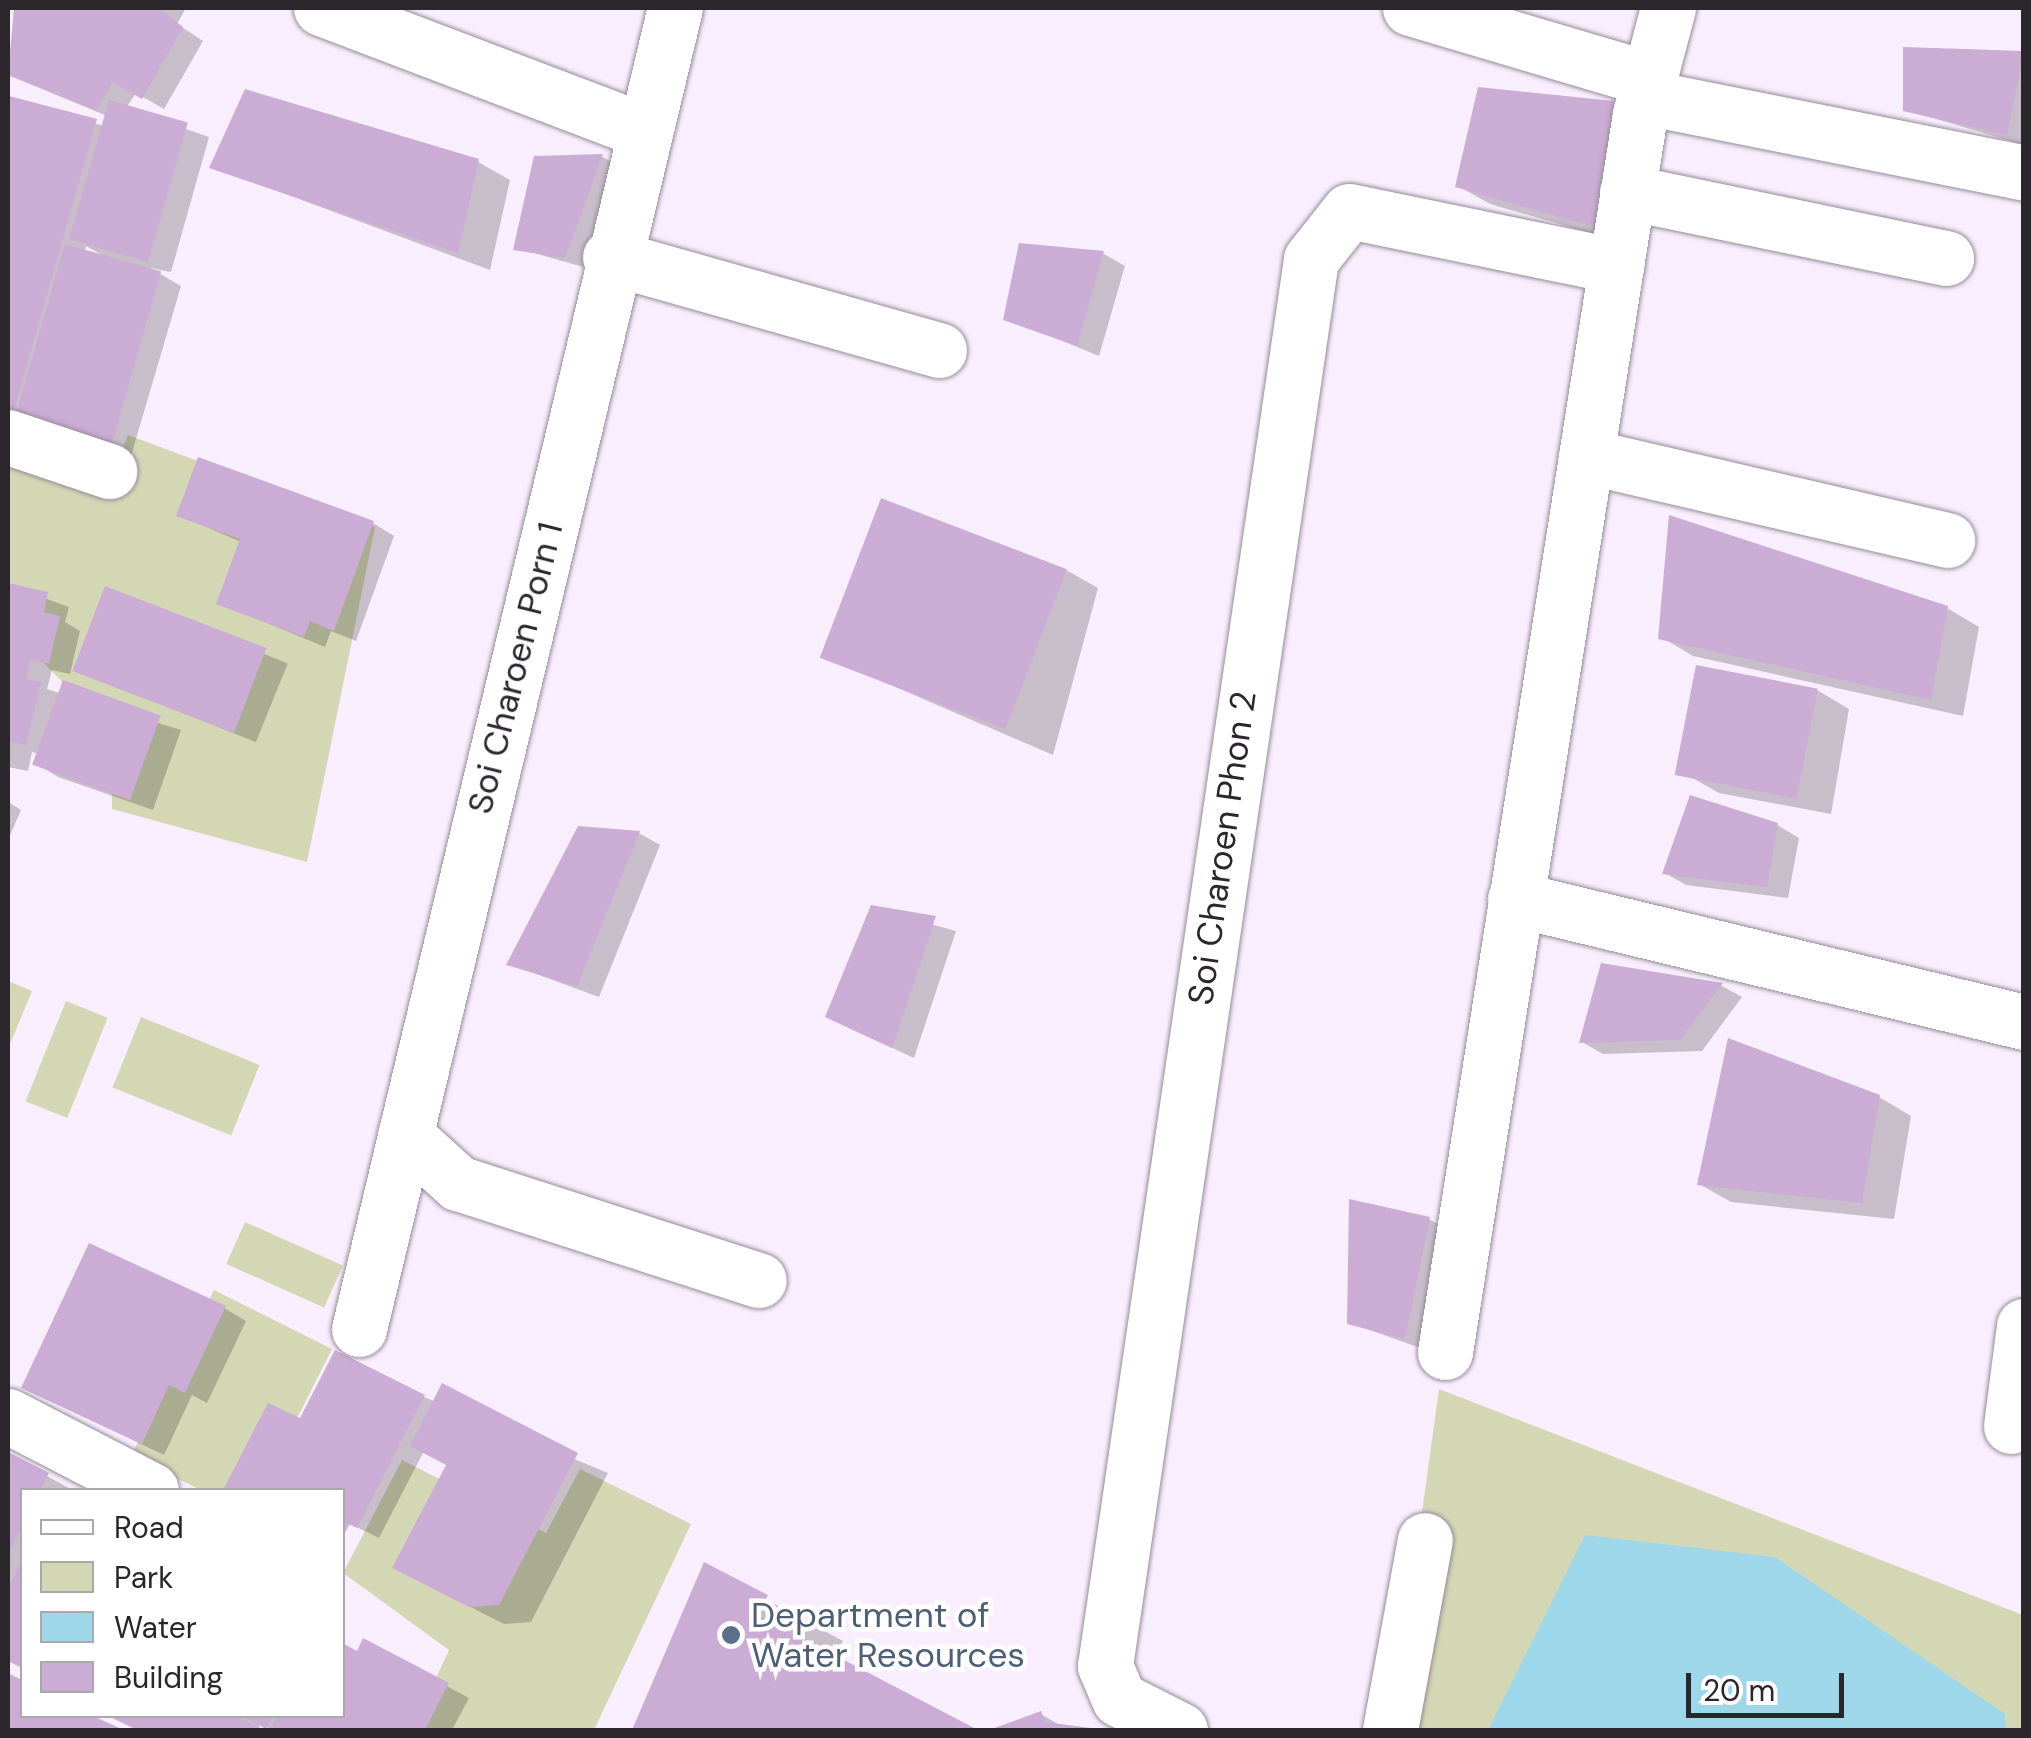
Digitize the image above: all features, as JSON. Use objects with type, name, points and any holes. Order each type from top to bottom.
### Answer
[{"type":"street","points":[[321,8],[642,130]]},
{"type":"street","name":"Soi Charoen Porn 1","points":[[359,1329],[610,257],[674,8]]},
{"type":"street","points":[[1410,8],[1647,88],[2024,172]]},
{"type":"street","points":[[1445,1352],[1627,192],[1647,88],[1668,8]]},
{"type":"street","points":[[1627,192],[1946,258]]},
{"type":"street","name":"Soi Charoen Phon 2","points":[[1180,1730],[1119,1698],[1106,1666],[1312,259],[1349,211],[1616,266]]},
{"type":"street","points":[[610,257],[938,350]]},
{"type":"street","points":[[8,437],[109,470]]},
{"type":"street","points":[[1586,456],[1947,540]]},
{"type":"street","points":[[1515,899],[2024,1022]]},
{"type":"street","points":[[405,1135],[458,1183],[760,1280]]},
{"type":"street","points":[[2011,1426],[2024,1326]]},
{"type":"street","points":[[8,1416],[147,1488]]},
{"type":"street","points":[[1390,1730],[1425,1540]]},
{"type":"green space","points":[[8,413],[120,454],[128,435],[375,527],[307,862],[112,809],[111,731],[24,643],[8,659]]},
{"type":"green space","points":[[8,981],[32,991],[8,1049]]},
{"type":"green space","points":[[66,1001],[108,1018],[67,1118],[26,1101]]},
{"type":"green space","points":[[141,1017],[260,1065],[231,1135],[113,1087]]},
{"type":"green space","points":[[245,1222],[343,1266],[324,1308],[226,1264]]},
{"type":"green space","points":[[214,1290],[332,1349],[262,1488],[197,1488],[131,1456]]},
{"type":"green space","points":[[1439,1389],[2023,1615],[2023,1730],[1392,1730]]},
{"type":"green space","points":[[402,1460],[546,1533],[580,1469],[691,1524],[594,1730],[412,1730],[449,1650],[345,1574]]},
{"type":"water","points":[[1585,1535],[1775,1557],[2005,1714],[2006,1730],[1488,1730]]},
{"type":"building","points":[[14,8],[158,8],[183,27],[142,99],[113,82],[96,110],[8,75]]},
{"type":"building","points":[[1903,47],[2024,51],[2007,135],[1903,111]]},
{"type":"building","points":[[1478,87],[1614,101],[1594,227],[1455,187]]},
{"type":"building","points":[[245,89],[479,159],[458,253],[209,168]]},
{"type":"building","points":[[9,96],[97,119],[10,424],[8,423]]},
{"type":"building","points":[[109,100],[188,123],[148,262],[69,239]]},
{"type":"building","points":[[603,154],[565,258],[513,250],[534,156]]},
{"type":"building","points":[[1019,243],[1104,251],[1077,346],[1003,320]]},
{"type":"building","points":[[65,244],[161,272],[108,456],[12,429]]},
{"type":"building","points":[[198,457],[374,521],[334,631],[310,621],[304,637],[216,604],[240,539],[176,516]]},
{"type":"building","points":[[881,498],[1067,569],[1006,729],[820,658]]},
{"type":"building","points":[[1669,515],[1948,606],[1931,700],[1658,639]]},
{"type":"building","points":[[8,583],[48,592],[44,612],[60,616],[49,664],[30,659],[26,679],[41,682],[26,745],[8,741]]},
{"type":"building","points":[[105,586],[267,648],[234,733],[72,671]]},
{"type":"building","points":[[1696,665],[1818,689],[1796,799],[1675,775]]},
{"type":"building","points":[[63,680],[161,716],[130,800],[32,765]]},
{"type":"building","points":[[1690,795],[1778,823],[1767,887],[1662,874]]},
{"type":"building","points":[[578,826],[640,831],[577,986],[506,965]]},
{"type":"building","points":[[871,905],[936,916],[892,1048],[825,1017]]},
{"type":"building","points":[[1601,963],[1723,983],[1680,1040],[1579,1043]]},
{"type":"building","points":[[1728,1038],[1880,1095],[1862,1203],[1697,1185]]},
{"type":"building","points":[[1349,1199],[1430,1217],[1405,1339],[1347,1324]]},
{"type":"building","points":[[89,1243],[226,1306],[185,1393],[169,1385],[142,1444],[21,1388]]},
{"type":"building","points":[[335,1350],[425,1395],[357,1528],[345,1522],[345,1488],[224,1488],[268,1403],[300,1418]]},
{"type":"building","points":[[442,1383],[578,1453],[499,1605],[469,1607],[392,1568],[446,1465],[410,1446]]},
{"type":"building","points":[[8,1452],[49,1473],[41,1488],[20,1488],[20,1529],[8,1555]]},
{"type":"building","name":"Department of Water Resources","points":[[704,1562],[768,1595],[756,1614],[978,1730],[632,1730]]},
{"type":"building","points":[[20,1563],[20,1667],[8,1661],[8,1588]]},
{"type":"building","points":[[363,1638],[449,1683],[425,1730],[269,1730],[276,1718],[345,1718],[345,1645],[357,1651]]},
{"type":"building","points":[[8,1673],[20,1679],[20,1718],[97,1718],[124,1730],[8,1730]]},
{"type":"building","name":"Department of Water Resources","points":[[1041,1711],[1045,1722],[1106,1730],[989,1730]]},
{"type":"building","points":[[112,1718],[239,1718],[265,1730],[137,1730]]},
{"type":"building","points":[[245,1718],[272,1718],[266,1729]]},
{"type":"place","name":"Department of Water Resources","points":[[731,1635]]}]
